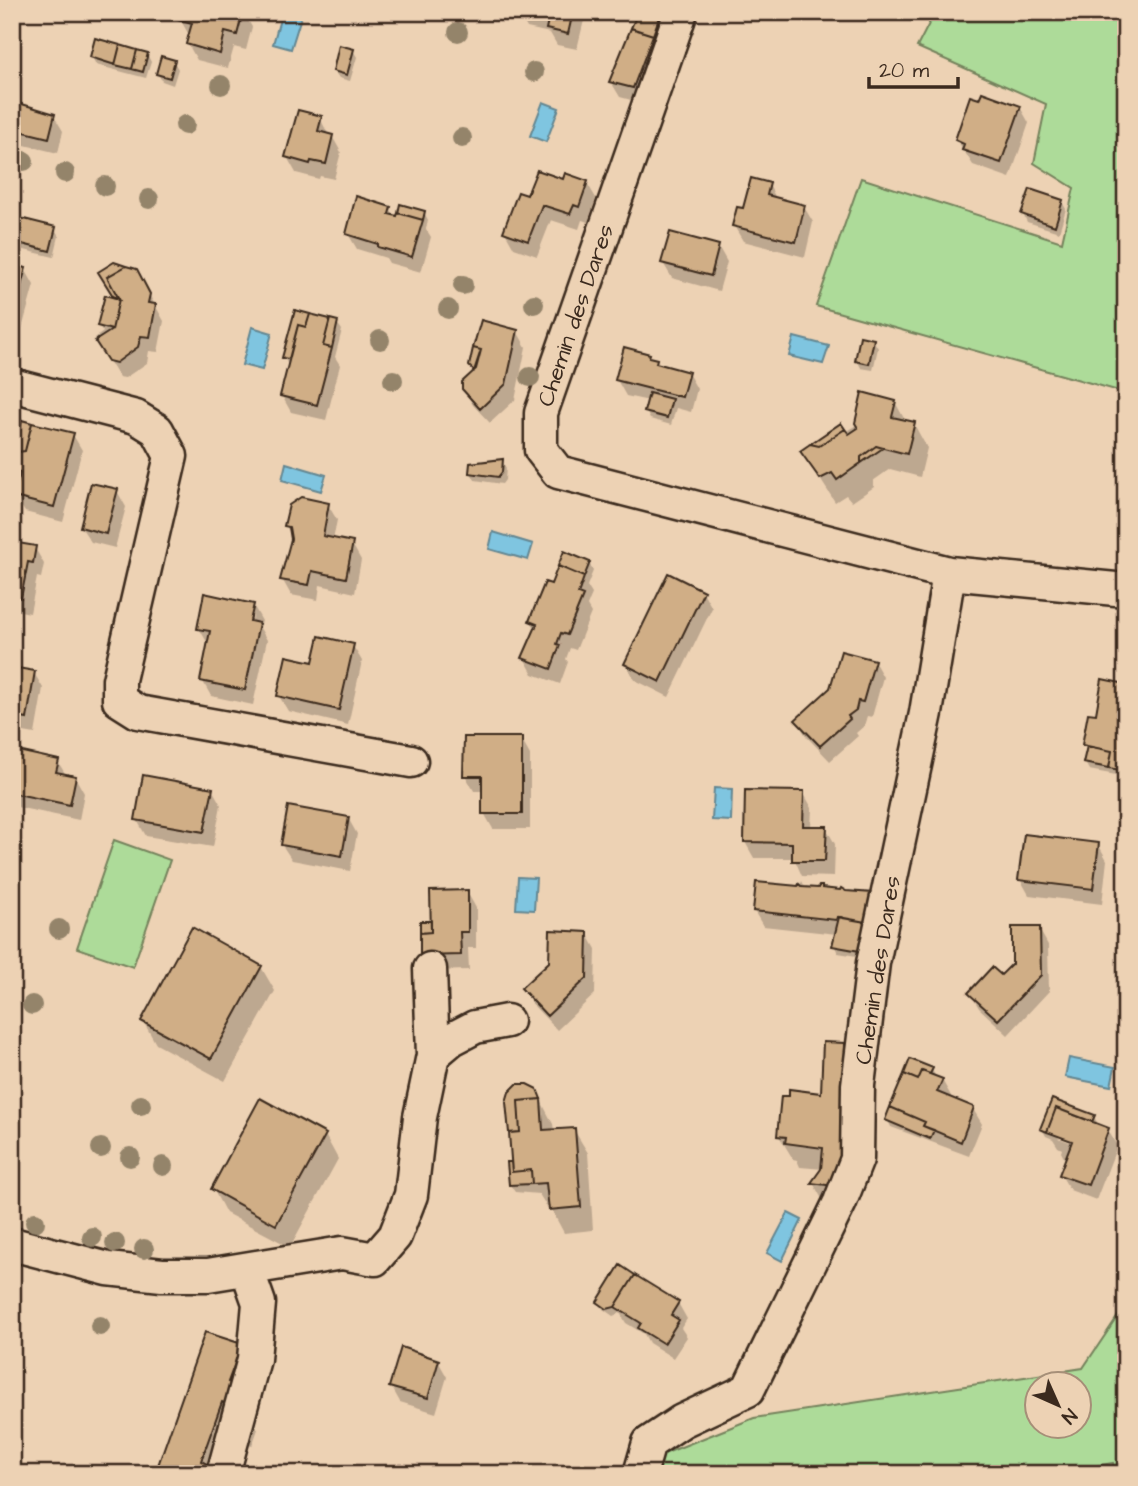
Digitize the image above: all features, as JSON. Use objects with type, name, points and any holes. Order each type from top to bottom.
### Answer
[{"type":"street","name":"Chemin des Dares","points":[[681,12],[541,413],[541,450],[558,472],[949,573],[1126,590]]},
{"type":"street","points":[[12,385],[136,417],[157,430],[170,450],[171,456],[120,680],[120,699],[138,712],[411,761]]},
{"type":"street","name":"Chemin des Dares","points":[[640,1474],[649,1443],[682,1420],[748,1390],[840,1202],[857,1159],[858,1086],[873,963],[926,713],[949,573]]},
{"type":"street","points":[[12,1244],[108,1269],[162,1275],[208,1275],[342,1253],[374,1259],[396,1236],[411,1195],[420,1117],[433,1055],[430,969]]},
{"type":"street","points":[[433,1055],[452,1039],[475,1027],[507,1021]]},
{"type":"street","points":[[223,1474],[254,1359],[259,1303],[247,1269]]},
{"type":"green space","points":[[935,12],[1126,12],[1126,393],[816,306],[861,178],[1062,242],[1074,188],[1034,163],[1046,104],[917,47]]},
{"type":"green space","points":[[114,840],[170,860],[133,967],[77,948]]},
{"type":"green space","points":[[1126,1304],[1126,1474],[1114,1474],[1113,1463],[1052,1474],[653,1474],[651,1459],[754,1418],[1023,1377],[1023,1440],[1092,1440],[1092,1370],[1070,1370],[1083,1368]]},
{"type":"water","points":[[282,12],[301,17],[291,49],[273,44]]},
{"type":"water","points":[[543,102],[559,108],[546,142],[530,136]]},
{"type":"water","points":[[252,327],[272,333],[262,370],[242,365]]},
{"type":"water","points":[[794,337],[829,346],[823,364],[789,356]]},
{"type":"water","points":[[286,463],[326,475],[321,491],[282,480]]},
{"type":"water","points":[[493,532],[533,544],[528,560],[489,549]]},
{"type":"water","points":[[714,788],[732,789],[731,821],[712,820]]},
{"type":"water","points":[[518,877],[536,878],[534,910],[516,909]]},
{"type":"water","points":[[1069,1058],[1115,1067],[1111,1086],[1065,1077]]},
{"type":"water","points":[[788,1213],[802,1220],[782,1261],[767,1253]]},
{"type":"building","points":[[180,12],[243,12],[237,35],[225,32],[220,54],[186,44],[192,23],[178,19]]},
{"type":"building","points":[[516,12],[573,12],[568,34],[546,29],[548,20]]},
{"type":"building","points":[[638,12],[659,18],[653,35],[631,28]]},
{"type":"building","points":[[631,28],[653,35],[633,88],[609,82]]},
{"type":"building","points":[[95,38],[120,45],[115,65],[90,57]]},
{"type":"building","points":[[120,45],[137,50],[132,69],[115,65]]},
{"type":"building","points":[[339,45],[354,49],[347,75],[333,71]]},
{"type":"building","points":[[137,50],[148,53],[143,72],[132,69]]},
{"type":"building","points":[[161,56],[175,60],[170,78],[156,74]]},
{"type":"building","points":[[982,92],[1021,106],[1001,163],[962,150],[964,144],[955,140],[970,96],[979,99]]},
{"type":"building","points":[[12,101],[55,114],[49,138],[12,129]]},
{"type":"building","points":[[298,110],[322,116],[318,131],[333,135],[326,164],[311,161],[310,164],[285,157]]},
{"type":"building","points":[[537,170],[563,179],[565,173],[588,181],[579,207],[574,205],[570,214],[542,205],[528,241],[503,232],[518,192],[527,195]]},
{"type":"building","points":[[751,178],[770,183],[767,195],[805,205],[796,242],[732,226],[737,207],[743,208]]},
{"type":"building","points":[[1030,189],[1063,200],[1055,226],[1021,214]]},
{"type":"building","points":[[356,196],[391,207],[389,214],[397,216],[398,213],[423,220],[412,257],[346,234]]},
{"type":"building","points":[[400,204],[425,211],[423,220],[398,213]]},
{"type":"building","points":[[20,218],[56,227],[50,251],[14,242]]},
{"type":"building","points":[[670,232],[719,245],[711,276],[661,263]]},
{"type":"building","points":[[114,262],[126,266],[107,277],[119,299],[113,296],[98,272]]},
{"type":"building","points":[[12,264],[26,268],[12,317]]},
{"type":"building","points":[[126,266],[137,269],[150,294],[148,303],[156,304],[150,337],[141,336],[138,347],[116,363],[108,361],[95,341],[112,330],[119,299],[107,277]]},
{"type":"building","points":[[105,295],[119,299],[112,330],[97,326]]},
{"type":"building","points":[[295,310],[310,314],[306,327],[298,325],[289,359],[282,358]]},
{"type":"building","points":[[310,314],[330,319],[323,346],[332,348],[317,405],[280,396],[298,325],[306,327]]},
{"type":"building","points":[[330,319],[338,321],[332,348],[323,346]]},
{"type":"building","points":[[481,320],[518,330],[506,384],[480,409],[462,389],[462,382],[476,369],[481,350],[473,348]]},
{"type":"building","points":[[860,336],[874,339],[869,364],[855,361]]},
{"type":"building","points":[[624,347],[650,354],[649,357],[657,359],[656,363],[689,372],[682,397],[615,380]]},
{"type":"building","points":[[473,348],[481,350],[474,371],[469,366]]},
{"type":"building","points":[[862,392],[896,401],[892,417],[915,422],[907,454],[876,446],[861,457],[861,463],[837,480],[832,473],[820,479],[800,451],[810,444],[819,446],[845,429],[849,434],[858,428],[855,423]]},
{"type":"building","points":[[649,393],[672,399],[667,418],[644,412]]},
{"type":"building","points":[[22,420],[32,423],[25,451],[17,452],[14,456]]},
{"type":"building","points":[[32,423],[74,433],[54,507],[14,497],[20,473],[13,467],[12,459],[17,452],[25,451]]},
{"type":"building","points":[[841,423],[845,429],[819,446],[810,444]]},
{"type":"building","points":[[876,446],[883,448],[861,463],[861,457]]},
{"type":"building","points":[[503,459],[502,472],[498,477],[469,473],[470,463]]},
{"type":"building","points":[[91,483],[118,489],[106,534],[80,527]]},
{"type":"building","points":[[301,497],[329,503],[323,536],[353,542],[346,578],[312,571],[309,585],[280,580],[291,539],[289,527],[284,526],[289,505]]},
{"type":"building","points":[[12,542],[36,546],[33,563],[28,562],[21,598],[12,596]]},
{"type":"building","points":[[564,551],[590,562],[584,577],[558,566]]},
{"type":"building","points":[[558,566],[584,577],[578,594],[583,596],[567,635],[561,633],[557,644],[560,645],[551,669],[522,658],[537,624],[529,621],[545,582],[551,584]]},
{"type":"building","points":[[668,573],[704,591],[660,682],[624,664]]},
{"type":"building","points":[[204,593],[254,604],[250,621],[259,623],[245,690],[200,681],[210,631],[197,629]]},
{"type":"building","points":[[319,636],[354,644],[339,710],[277,696],[286,656],[313,662]]},
{"type":"building","points":[[841,651],[875,660],[863,702],[858,701],[856,710],[848,716],[850,719],[820,746],[795,720],[830,688]]},
{"type":"building","points":[[12,667],[35,671],[27,719],[12,716]]},
{"type":"building","points":[[1102,679],[1126,684],[1126,771],[1109,768],[1112,751],[1082,745],[1088,713],[1096,714]]},
{"type":"building","points":[[464,737],[522,737],[522,814],[482,814],[482,776],[463,776]]},
{"type":"building","points":[[1087,746],[1112,751],[1109,768],[1083,763]]},
{"type":"building","points":[[18,751],[59,760],[56,772],[76,776],[70,805],[12,793],[12,768]]},
{"type":"building","points":[[143,775],[213,788],[204,832],[135,820]]},
{"type":"building","points":[[745,790],[804,791],[803,826],[827,826],[825,861],[792,861],[792,843],[744,842]]},
{"type":"building","points":[[288,806],[349,817],[342,856],[281,845]]},
{"type":"building","points":[[1024,834],[1099,843],[1093,889],[1018,880]]},
{"type":"building","points":[[756,882],[799,884],[802,887],[818,888],[822,886],[873,893],[866,922],[837,917],[836,920],[753,911]]},
{"type":"building","points":[[468,890],[468,932],[460,932],[461,955],[420,956],[420,933],[431,932],[430,891]]},
{"type":"building","points":[[839,917],[866,922],[860,951],[832,946]]},
{"type":"building","points":[[420,921],[431,921],[431,932],[420,933]]},
{"type":"building","points":[[192,927],[262,966],[211,1059],[141,1021]]},
{"type":"building","points":[[1012,927],[1040,927],[1041,975],[998,1020],[968,993],[992,967],[1001,975],[1012,964]]},
{"type":"building","points":[[550,930],[588,932],[587,978],[547,1016],[521,988],[549,962]]},
{"type":"building","points":[[823,1042],[845,1043],[843,1151],[834,1186],[811,1183],[821,1169],[823,1148],[785,1143],[786,1137],[777,1136],[781,1096],[789,1096],[789,1089],[821,1093]]},
{"type":"building","points":[[910,1059],[933,1068],[930,1074],[922,1071],[918,1080],[904,1074]]},
{"type":"building","points":[[922,1071],[943,1079],[937,1092],[974,1107],[961,1142],[923,1126],[925,1122],[890,1107],[904,1074],[918,1080]]},
{"type":"building","points":[[517,1084],[527,1084],[537,1089],[541,1099],[518,1101],[520,1132],[509,1133],[506,1102],[509,1092]]},
{"type":"building","points":[[260,1098],[326,1134],[276,1225],[211,1189]]},
{"type":"building","points":[[541,1099],[543,1130],[575,1128],[581,1207],[549,1210],[546,1183],[532,1184],[531,1170],[512,1172],[509,1133],[520,1132],[518,1101]]},
{"type":"building","points":[[1052,1099],[1095,1115],[1092,1122],[1056,1108],[1047,1132],[1040,1129]]},
{"type":"building","points":[[890,1107],[925,1122],[923,1126],[934,1130],[930,1139],[885,1120]]},
{"type":"building","points":[[1056,1108],[1109,1128],[1088,1185],[1059,1175],[1072,1141],[1047,1132]]},
{"type":"building","points":[[507,1162],[511,1162],[512,1172],[531,1170],[532,1184],[509,1185]]},
{"type":"building","points":[[620,1265],[635,1275],[615,1307],[607,1309],[597,1302]]},
{"type":"building","points":[[635,1275],[679,1302],[671,1315],[679,1320],[664,1344],[638,1328],[641,1323],[615,1307]]},
{"type":"building","points":[[205,1332],[242,1344],[228,1382],[234,1385],[227,1404],[222,1402],[201,1461],[207,1464],[203,1474],[155,1474]]},
{"type":"building","points":[[401,1347],[439,1360],[428,1398],[389,1387]]}]
